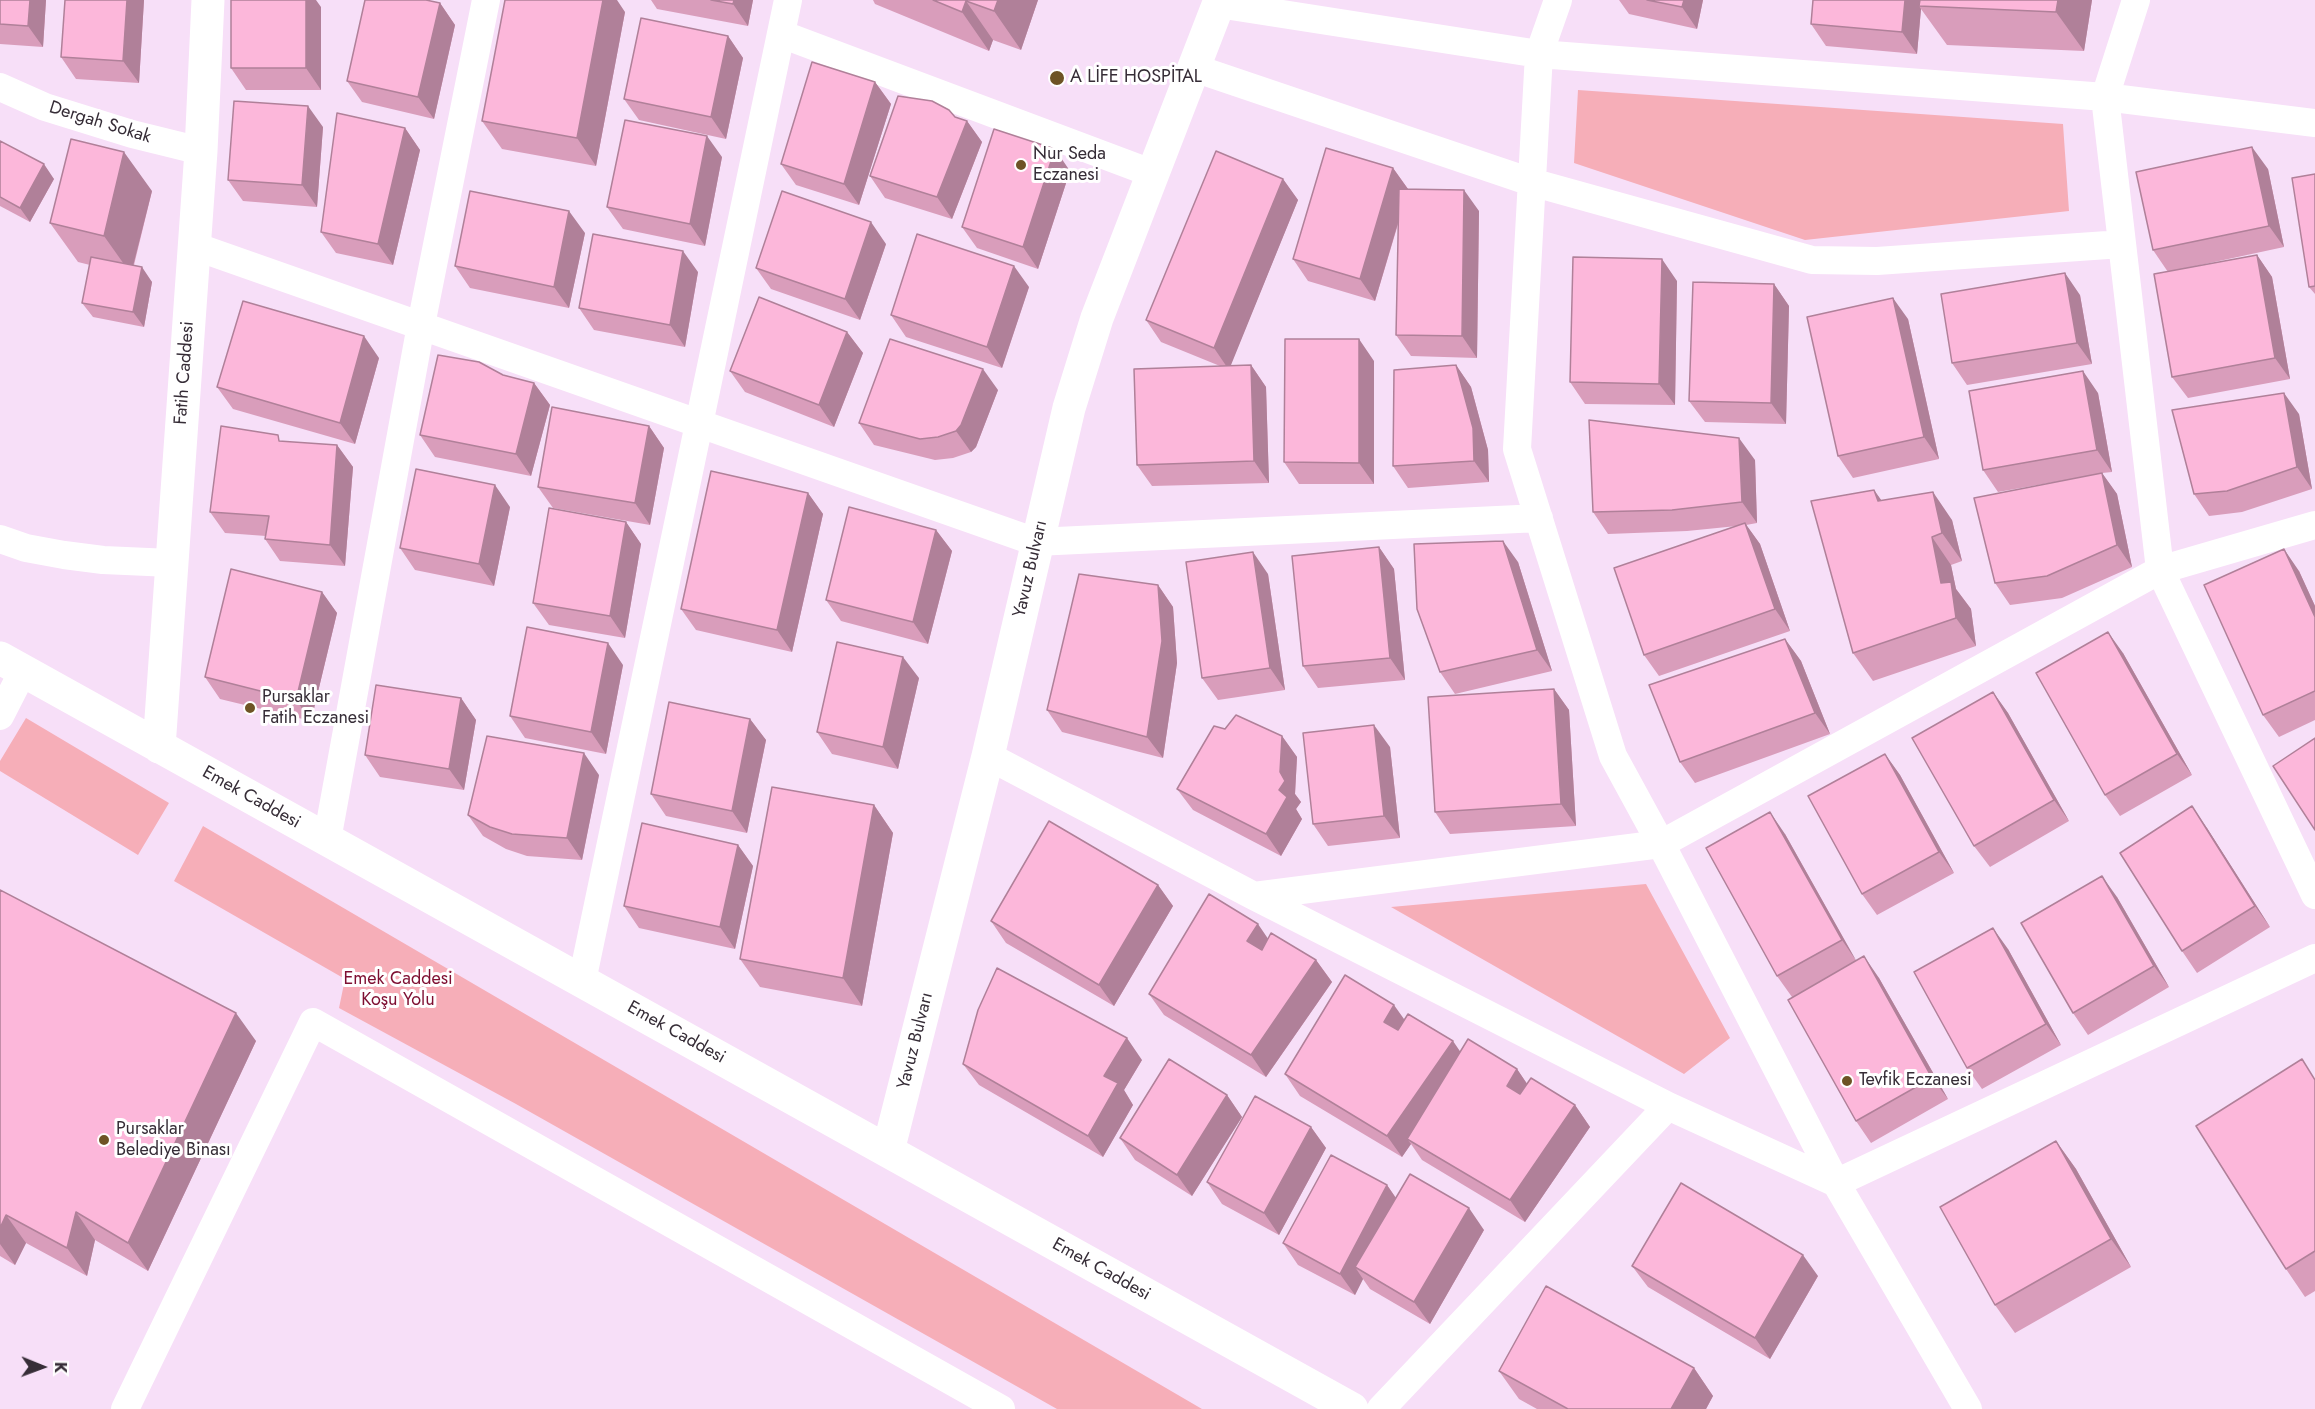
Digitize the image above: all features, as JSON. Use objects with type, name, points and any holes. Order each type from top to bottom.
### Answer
[{"type":"street","name":"Fatih Caddesi","points":[[159,747],[201,151],[208,0]]},
{"type":"street","points":[[327,840],[421,325],[486,0]]},
{"type":"street","points":[[582,981],[788,0]]},
{"type":"street","points":[[1558,0],[1539,54],[1517,449],[1613,756],[1661,844],[1836,1183],[1968,1409]]},
{"type":"street","points":[[2136,0],[2105,98],[2160,570],[2315,895]]},
{"type":"street","points":[[1219,2],[1539,54],[2105,98],[2315,123]]},
{"type":"street","name":"Yavuz Bulvarı","points":[[888,1151],[988,756],[1069,408],[1090,340],[1219,2]]},
{"type":"street","points":[[781,34],[1154,174]]},
{"type":"street","points":[[1194,68],[1532,182],[1812,260],[1877,261],[2122,244]]},
{"type":"street","name":"Dergah Sokak","points":[[1,89],[45,107],[132,134],[201,151]]},
{"type":"street","points":[[194,246],[1036,542],[1539,518]]},
{"type":"street","points":[[1254,896],[1661,844],[2160,570],[2315,525]]},
{"type":"street","points":[[0,539],[26,548],[64,555],[103,560],[171,563]]},
{"type":"street","points":[[0,716],[11,665]]},
{"type":"street","name":"Emek Caddesi","points":[[11,665],[1352,1409]]},
{"type":"street","points":[[988,756],[1254,896],[1668,1106],[1836,1183],[2315,958]]},
{"type":"street","points":[[125,1409],[313,1022],[1001,1409]]},
{"type":"street","points":[[1381,1409],[1668,1106]]},
{"type":"green space","points":[[1578,90],[2063,124],[2069,211],[1805,240],[1574,163]]},
{"type":"green space","points":[[26,718],[169,803],[138,855],[0,771],[0,761]]},
{"type":"green space","name":"Emek Caddesi Koşu Yolu","points":[[203,826],[1202,1409],[1057,1409],[516,1104],[339,1008],[345,979],[174,881]]},
{"type":"green space","points":[[1646,884],[1730,1038],[1684,1074],[1391,907]]},
{"type":"building","points":[[0,0],[30,0],[28,26],[0,24]]},
{"type":"building","points":[[65,0],[127,0],[123,61],[61,57]]},
{"type":"building","points":[[231,0],[306,0],[306,68],[231,68]]},
{"type":"building","points":[[365,0],[426,0],[440,3],[418,97],[347,81]]},
{"type":"building","points":[[505,0],[603,0],[577,138],[482,121]]},
{"type":"building","points":[[711,0],[734,0],[733,4]]},
{"type":"building","points":[[933,0],[998,0],[994,11],[966,1],[962,12]]},
{"type":"building","points":[[1647,0],[1684,0],[1682,7]]},
{"type":"building","points":[[1813,0],[1905,0],[1902,32],[1811,24]]},
{"type":"building","points":[[1920,0],[2058,0],[2056,12],[1919,6]]},
{"type":"building","points":[[641,18],[728,36],[711,117],[624,99]]},
{"type":"building","points":[[812,62],[875,82],[844,184],[781,164]]},
{"type":"building","points":[[898,96],[932,101],[949,110],[955,117],[967,121],[937,197],[870,176]]},
{"type":"building","points":[[234,101],[308,106],[302,185],[228,180]]},
{"type":"building","points":[[337,113],[405,128],[378,244],[321,232]]},
{"type":"building","points":[[625,120],[707,136],[690,224],[607,207]]},
{"type":"building","points":[[994,129],[1055,149],[1023,247],[962,227]]},
{"type":"building","points":[[71,139],[124,152],[104,236],[50,223]]},
{"type":"building","points":[[0,141],[44,164],[20,208],[0,197]]},
{"type":"building","points":[[2252,147],[2269,226],[2153,250],[2136,172]]},
{"type":"building","points":[[1326,148],[1393,168],[1360,279],[1293,259]]},
{"type":"building","points":[[1216,151],[1283,179],[1214,348],[1146,320]]},
{"type":"building","points":[[2315,174],[2315,286],[2309,287],[2292,178]]},
{"type":"building","points":[[1399,189],[1464,190],[1462,336],[1396,335]]},
{"type":"building","points":[[470,191],[569,211],[554,287],[455,266]]},
{"type":"building","points":[[782,191],[871,222],[845,299],[756,268]]},
{"type":"building","points":[[593,234],[683,251],[670,325],[579,308]]},
{"type":"building","points":[[917,234],[1014,266],[987,347],[891,315]]},
{"type":"building","points":[[2257,255],[2275,358],[2172,377],[2154,274]]},
{"type":"building","points":[[91,257],[142,267],[133,312],[82,303]]},
{"type":"building","points":[[1573,257],[1662,259],[1659,384],[1570,382]]},
{"type":"building","points":[[2065,273],[2077,343],[1952,363],[1941,294]]},
{"type":"building","points":[[1693,282],[1774,284],[1771,403],[1689,401]]},
{"type":"building","points":[[759,297],[847,332],[819,405],[730,371]]},
{"type":"building","points":[[1893,298],[1924,437],[1838,456],[1807,317]]},
{"type":"building","points":[[243,301],[364,336],[340,423],[217,387]]},
{"type":"building","points":[[890,339],[983,369],[961,425],[956,431],[938,437],[920,439],[859,423]]},
{"type":"building","points":[[1285,339],[1359,339],[1359,463],[1284,462]]},
{"type":"building","points":[[438,355],[479,362],[503,375],[534,383],[516,454],[420,435]]},
{"type":"building","points":[[1251,365],[1254,461],[1137,465],[1134,369]]},
{"type":"building","points":[[1456,365],[1473,428],[1474,461],[1393,466],[1394,370]]},
{"type":"building","points":[[2083,371],[2097,450],[1983,470],[1969,391]]},
{"type":"building","points":[[2284,393],[2297,467],[2227,491],[2194,494],[2172,410]]},
{"type":"building","points":[[552,407],[649,426],[635,503],[538,487]]},
{"type":"building","points":[[1589,420],[1739,438],[1742,502],[1672,510],[1593,512]]},
{"type":"building","points":[[221,426],[278,435],[279,441],[337,445],[330,545],[265,539],[269,516],[210,512]]},
{"type":"building","points":[[416,469],[495,485],[479,564],[400,548]]},
{"type":"building","points":[[711,471],[808,493],[777,630],[681,609]]},
{"type":"building","points":[[2102,473],[2117,545],[2047,576],[1995,583],[1974,498]]},
{"type":"building","points":[[1874,490],[1878,501],[1933,492],[1942,533],[1932,537],[1941,583],[1951,582],[1956,618],[1853,653],[1811,501]]},
{"type":"building","points":[[849,507],[936,530],[913,622],[826,600]]},
{"type":"building","points":[[549,508],[626,522],[610,616],[533,603]]},
{"type":"building","points":[[1745,523],[1775,609],[1644,655],[1614,568]]},
{"type":"building","points":[[1503,541],[1537,650],[1440,672],[1417,609],[1414,544]]},
{"type":"building","points":[[1379,547],[1390,658],[1303,666],[1292,556]]},
{"type":"building","points":[[2284,549],[2315,617],[2315,691],[2263,715],[2204,585]]},
{"type":"building","points":[[1253,552],[1270,668],[1202,678],[1186,562]]},
{"type":"building","points":[[231,569],[322,592],[296,700],[205,677]]},
{"type":"building","points":[[1079,574],[1158,585],[1162,641],[1147,737],[1047,710]]},
{"type":"building","points":[[527,627],[608,643],[591,732],[510,716]]},
{"type":"building","points":[[2108,632],[2177,754],[2105,795],[2036,673]]},
{"type":"building","points":[[1785,639],[1815,713],[1680,762],[1649,685]]},
{"type":"building","points":[[837,642],[903,657],[883,747],[817,732]]},
{"type":"building","points":[[376,685],[461,698],[449,769],[365,755]]},
{"type":"building","points":[[1554,689],[1561,804],[1435,812],[1428,697]]},
{"type":"building","points":[[1993,692],[2054,800],[1974,846],[1912,738]]},
{"type":"building","points":[[669,702],[750,719],[732,811],[651,794]]},
{"type":"building","points":[[1236,715],[1282,736],[1280,772],[1285,781],[1279,790],[1287,797],[1266,834],[1177,789],[1214,726],[1225,729]]},
{"type":"building","points":[[1374,725],[1384,816],[1313,824],[1303,733]]},
{"type":"building","points":[[487,736],[584,753],[567,838],[512,834],[490,827],[468,815]]},
{"type":"building","points":[[2315,738],[2315,830],[2273,766]]},
{"type":"building","points":[[1885,754],[1939,852],[1862,894],[1808,796]]},
{"type":"building","points":[[772,787],[874,805],[843,978],[740,959]]},
{"type":"building","points":[[2192,806],[2255,906],[2182,951],[2120,853]]},
{"type":"building","points":[[1770,812],[1842,940],[1777,976],[1706,848]]},
{"type":"building","points":[[1049,821],[1158,885],[1099,985],[991,921]]},
{"type":"building","points":[[642,823],[738,845],[720,927],[624,906]]},
{"type":"building","points":[[2102,876],[2154,966],[2073,1013],[2021,923]]},
{"type":"building","name":"Pursaklar Belediye Binası","points":[[0,890],[236,1013],[128,1243],[76,1212],[67,1248],[6,1215],[0,1228]]},
{"type":"building","points":[[1209,894],[1258,924],[1247,941],[1262,950],[1271,933],[1316,960],[1251,1055],[1149,994]]},
{"type":"building","points":[[1993,928],[2046,1024],[1967,1068],[1914,972]]},
{"type":"building","points":[[1864,956],[1932,1078],[1856,1121],[1788,1000]]},
{"type":"building","points":[[997,968],[1127,1038],[1104,1076],[1118,1083],[1088,1136],[963,1064],[978,1010]]},
{"type":"building","points":[[1345,975],[1394,1005],[1384,1022],[1398,1030],[1408,1014],[1453,1041],[1387,1136],[1285,1074]]},
{"type":"building","points":[[1468,1039],[1517,1069],[1507,1086],[1520,1094],[1531,1078],[1575,1105],[1510,1200],[1407,1139]]},
{"type":"building","points":[[1169,1059],[1227,1095],[1177,1175],[1120,1138]]},
{"type":"building","points":[[2302,1059],[2315,1080],[2315,1251],[2286,1269],[2196,1126]]},
{"type":"building","points":[[1255,1096],[1311,1127],[1264,1213],[1207,1182]]},
{"type":"building","points":[[2056,1141],[2111,1239],[1995,1305],[1940,1207]]},
{"type":"building","points":[[1331,1155],[1387,1185],[1340,1274],[1283,1243]]},
{"type":"building","points":[[1410,1174],[1469,1208],[1414,1302],[1355,1267]]},
{"type":"building","points":[[1681,1183],[1803,1255],[1755,1338],[1632,1266]]},
{"type":"building","points":[[1546,1286],[1694,1368],[1671,1409],[1568,1409],[1499,1371]]},
{"type":"place","name":"A LİFE HOSPİTAL","points":[[1057,78]]},
{"type":"place","name":"Nur Seda Eczanesi","points":[[1021,165]]},
{"type":"place","name":"Pursaklar Fatih Eczanesi","points":[[250,708]]},
{"type":"place","name":"Tevfik Eczanesi","points":[[1847,1081]]},
{"type":"place","name":"Pursaklar Belediye Binası","points":[[104,1140]]}]
